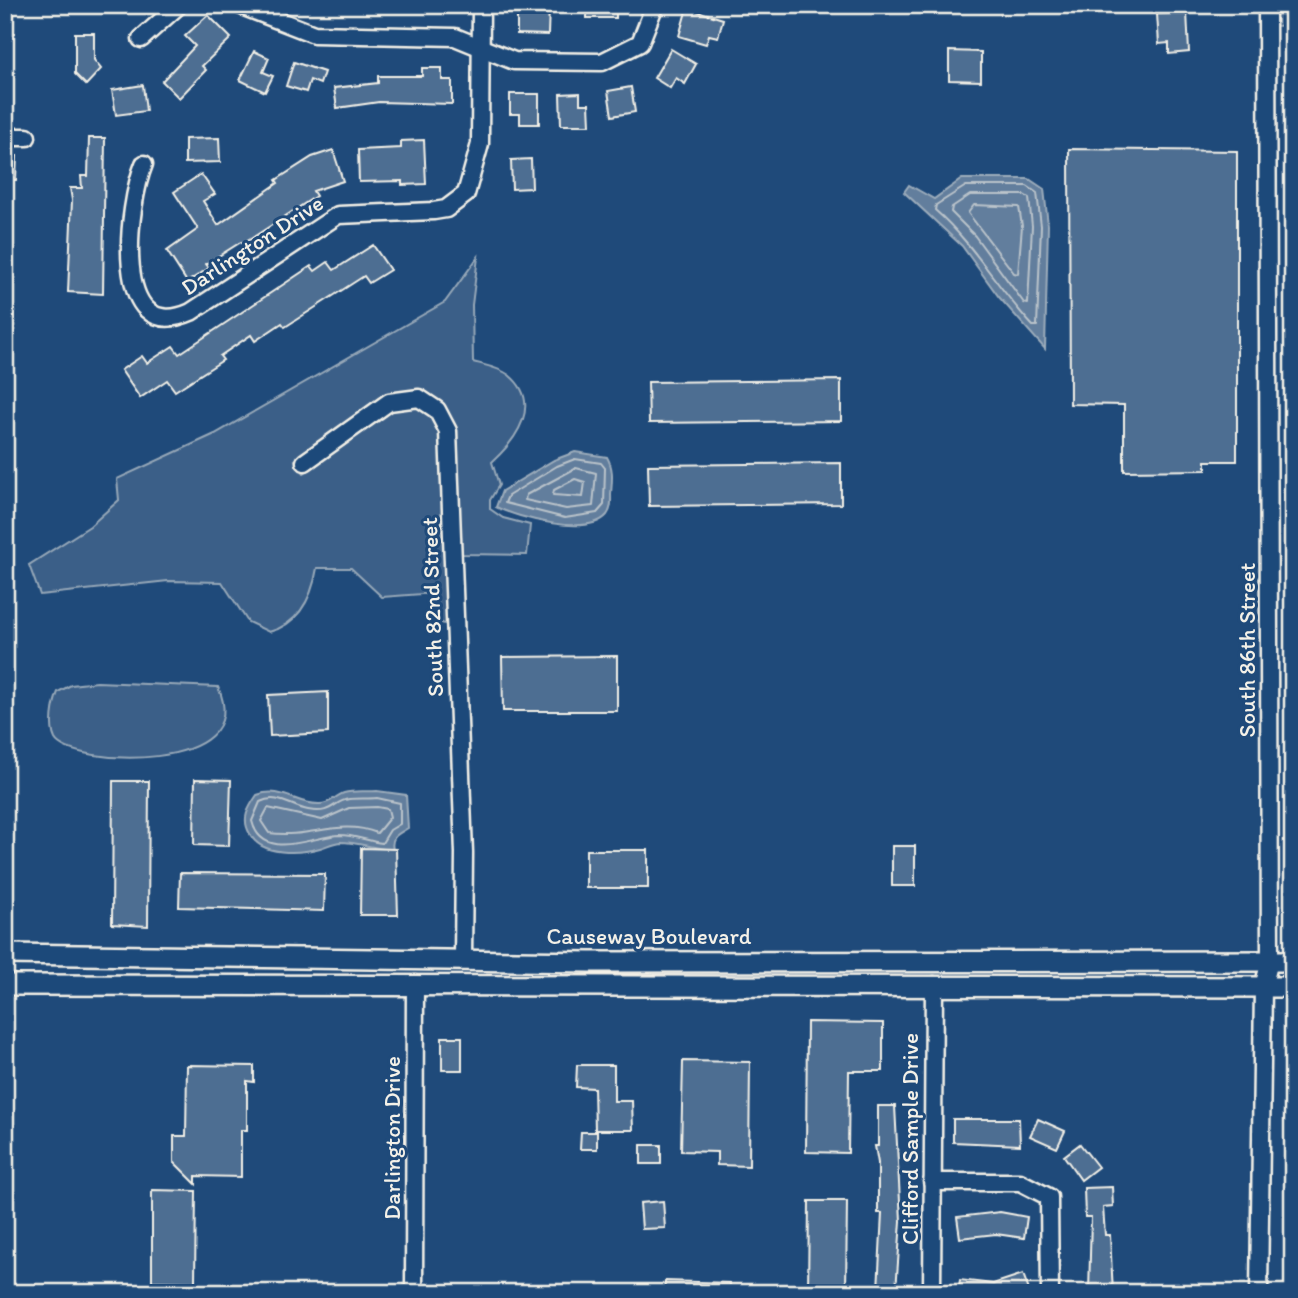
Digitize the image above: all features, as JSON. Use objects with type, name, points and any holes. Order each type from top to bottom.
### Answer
[{"type":"main road","name":"Causeway Boulevard","points":[[5,954],[590,961],[1293,961]]},
{"type":"main road","points":[[161,985],[167,976],[179,972],[326,971],[337,958]]},
{"type":"main road","points":[[609,984],[634,976],[660,973],[765,973],[793,959]]},
{"type":"main road","points":[[791,985],[809,973],[940,974],[969,970],[983,960]]},
{"type":"main road","points":[[415,984],[425,976],[435,974],[551,971],[590,961]]},
{"type":"main road","name":"Causeway Boulevard","points":[[5,985],[1293,987]]},
{"type":"street","points":[[141,38],[179,5]]},
{"type":"street","points":[[239,5],[314,34],[455,37],[480,50],[514,61],[602,62],[640,43],[655,5]]},
{"type":"street","name":"Darlington Drive","points":[[144,164],[135,186],[131,278],[141,305],[153,315],[180,317],[338,215],[435,211],[457,202],[466,194],[477,162],[482,103],[481,5]]},
{"type":"street","name":"South 86th Street","points":[[1259,1293],[1263,987],[1270,961],[1267,5]]},
{"type":"street","points":[[5,137],[27,137]]},
{"type":"street","name":"South 82nd Street","points":[[305,462],[389,402],[419,398],[437,410],[448,431],[464,852],[463,960]]},
{"type":"street","name":"Darlington Drive","points":[[414,1293],[415,984]]},
{"type":"street","name":"Clifford Sample Drive","points":[[932,1293],[934,985]]},
{"type":"street","points":[[932,1182],[1020,1182],[1049,1197],[1050,1293]]},
{"type":"shaded area","points":[[1274,5],[1293,5],[1293,25],[1274,26]]},
{"type":"shaded area","points":[[478,257],[472,305],[473,362],[509,375],[519,386],[525,409],[517,432],[492,462],[499,485],[490,500],[490,509],[503,518],[530,525],[527,555],[460,554],[441,403],[418,390],[386,395],[295,460],[304,473],[392,410],[417,406],[432,416],[440,434],[448,625],[441,623],[435,593],[382,597],[351,568],[317,568],[312,590],[296,616],[269,632],[248,622],[222,582],[168,581],[40,595],[29,565],[90,526],[119,500],[117,479],[215,434],[445,302]]},
{"type":"shaded area","points":[[97,682],[218,687],[223,716],[212,736],[188,749],[157,756],[124,758],[92,755],[68,748],[55,739],[53,734],[52,716],[58,692],[71,685]]},
{"type":"water","points":[[962,179],[1029,179],[1044,189],[1048,225],[1045,349],[999,297],[962,246],[904,192],[909,185],[934,199]]},
{"type":"water","points":[[575,452],[607,457],[612,479],[611,505],[607,515],[585,525],[569,525],[536,520],[496,507],[502,491],[554,460]]},
{"type":"water","points":[[377,791],[406,795],[408,828],[394,838],[393,850],[340,842],[311,850],[281,852],[255,841],[247,829],[247,814],[257,795],[282,794],[303,802],[320,804],[348,792]]},
{"type":"building","points":[[517,5],[549,5],[548,35],[517,34]]},
{"type":"building","points":[[587,5],[616,5],[616,18],[587,18]]},
{"type":"building","points":[[687,8],[723,19],[718,37],[709,35],[706,44],[679,36]]},
{"type":"building","points":[[1187,12],[1189,52],[1169,54],[1169,43],[1159,44],[1157,14]]},
{"type":"building","points":[[208,15],[231,38],[202,66],[206,70],[179,98],[162,81],[195,46],[185,36]]},
{"type":"building","points":[[75,33],[94,33],[94,60],[101,69],[86,85],[75,74]]},
{"type":"building","points":[[671,49],[696,64],[685,84],[676,78],[670,88],[654,78]]},
{"type":"building","points":[[254,51],[269,58],[263,72],[273,76],[265,92],[240,80]]},
{"type":"building","points":[[949,51],[981,52],[981,81],[949,80]]},
{"type":"building","points":[[294,62],[324,72],[320,84],[310,80],[306,92],[286,86]]},
{"type":"building","points":[[422,68],[442,68],[442,80],[452,80],[452,104],[379,102],[337,108],[334,88],[378,83],[378,76],[422,76]]},
{"type":"building","points":[[143,85],[146,111],[116,115],[112,90]]},
{"type":"building","points":[[631,87],[635,112],[612,116],[608,91]]},
{"type":"building","points":[[580,93],[580,104],[589,104],[590,125],[561,125],[560,94]]},
{"type":"building","points":[[510,94],[539,94],[539,124],[520,124],[520,114],[510,114]]},
{"type":"building","points":[[89,138],[105,138],[103,294],[68,292],[72,200],[70,188],[82,188],[81,176],[88,176]]},
{"type":"building","points":[[219,138],[220,162],[185,163],[185,139]]},
{"type":"building","points":[[424,140],[426,184],[402,185],[402,181],[359,182],[358,150],[401,148],[401,141]]},
{"type":"building","points":[[1069,149],[1237,151],[1237,461],[1206,461],[1206,470],[1124,471],[1124,405],[1070,404]]},
{"type":"building","points":[[333,150],[343,181],[313,191],[316,196],[243,244],[241,242],[206,264],[209,268],[187,282],[167,251],[198,229],[174,192],[201,174],[215,194],[203,201],[218,225],[278,183],[276,180],[312,157]]},
{"type":"building","points":[[5,156],[17,156],[16,180],[5,180]]},
{"type":"building","points":[[531,159],[532,188],[512,189],[511,160]]},
{"type":"building","points":[[373,245],[390,270],[369,283],[364,276],[285,327],[282,323],[255,341],[251,335],[220,356],[223,360],[175,391],[167,380],[140,398],[121,370],[142,356],[147,363],[173,346],[179,354],[311,266],[315,271],[328,262],[334,270]]},
{"type":"building","points":[[841,380],[841,421],[649,423],[648,382]]},
{"type":"building","points":[[841,463],[841,504],[649,506],[648,465]]},
{"type":"building","points":[[617,656],[617,711],[503,711],[502,657]]},
{"type":"building","points":[[328,692],[328,733],[270,736],[268,695]]},
{"type":"building","points":[[195,779],[231,780],[229,846],[194,845]]},
{"type":"building","points":[[113,781],[149,781],[148,926],[112,924]]},
{"type":"building","points":[[892,846],[915,846],[915,886],[892,886]]},
{"type":"building","points":[[361,848],[396,849],[398,915],[360,915]]},
{"type":"building","points":[[586,850],[648,850],[648,888],[586,888]]},
{"type":"building","points":[[180,873],[325,874],[324,911],[179,907]]},
{"type":"building","points":[[807,1022],[883,1023],[883,1071],[849,1071],[848,1153],[806,1152]]},
{"type":"building","points":[[442,1037],[462,1037],[462,1070],[442,1070]]},
{"type":"building","points":[[683,1061],[750,1062],[749,1166],[717,1165],[717,1152],[681,1151]]},
{"type":"building","points":[[187,1065],[254,1066],[254,1082],[247,1081],[247,1130],[241,1130],[241,1177],[196,1176],[196,1184],[174,1162],[174,1136],[186,1136]]},
{"type":"building","points":[[577,1065],[614,1065],[614,1101],[632,1101],[633,1130],[595,1130],[594,1088],[576,1087]]},
{"type":"building","points":[[878,1106],[895,1106],[901,1221],[896,1290],[878,1290],[882,1213],[878,1213],[878,1163],[875,1146],[878,1146]]},
{"type":"building","points":[[953,1119],[1019,1119],[1020,1145],[953,1142]]},
{"type":"building","points":[[1038,1119],[1065,1131],[1057,1148],[1030,1136]]},
{"type":"building","points":[[581,1132],[597,1132],[597,1149],[580,1149]]},
{"type":"building","points":[[1080,1144],[1098,1167],[1081,1180],[1064,1156]]},
{"type":"building","points":[[641,1145],[661,1145],[661,1164],[641,1164]]},
{"type":"building","points":[[1112,1187],[1113,1206],[1103,1207],[1105,1235],[1110,1235],[1113,1293],[1089,1293],[1091,1217],[1085,1217],[1084,1188]]},
{"type":"building","points":[[152,1190],[196,1191],[195,1282],[152,1281]]},
{"type":"building","points":[[663,1201],[665,1228],[642,1229],[640,1203]]},
{"type":"building","points":[[809,1201],[847,1201],[846,1293],[808,1293]]},
{"type":"building","points":[[1000,1212],[1027,1217],[1024,1238],[996,1234],[960,1238],[957,1217]]},
{"type":"building","points":[[1023,1274],[1030,1293],[958,1293],[960,1280],[993,1284]]},
{"type":"building","points":[[665,1281],[730,1283],[730,1293],[664,1293]]}]
